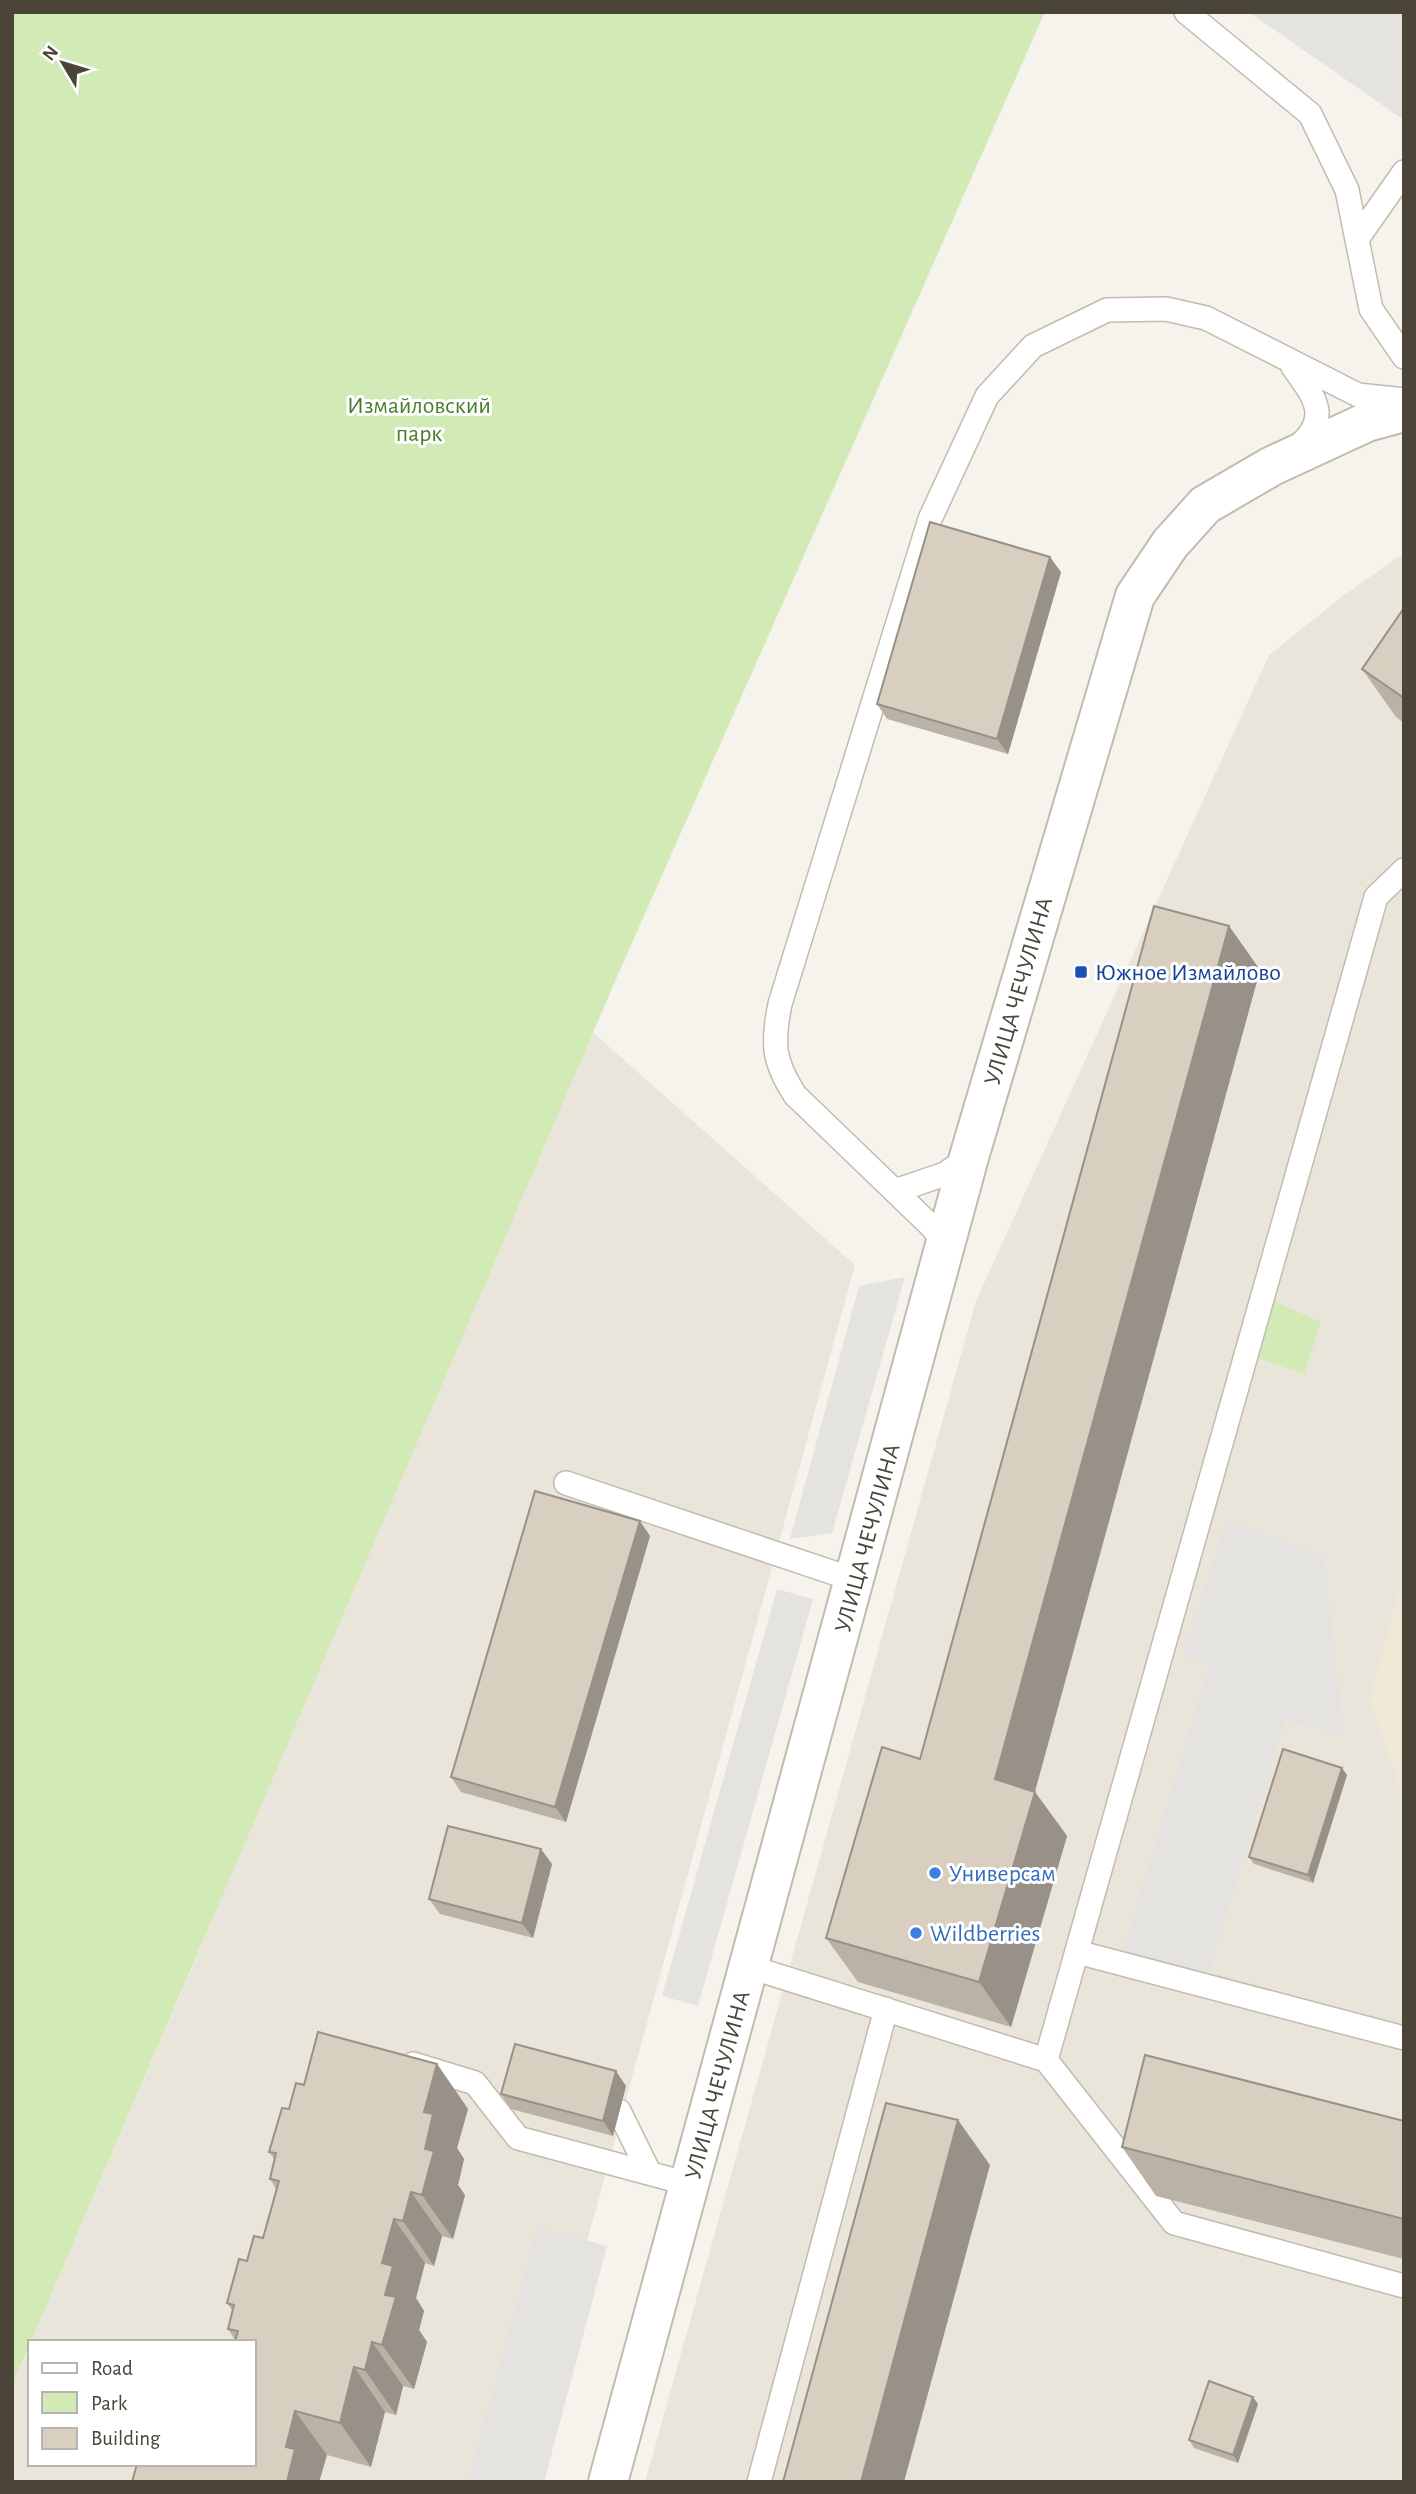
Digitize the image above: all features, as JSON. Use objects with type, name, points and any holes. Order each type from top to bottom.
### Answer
[{"type":"street","name":"УЛИЦА ЧЕЧУЛИНА","points":[[608,2482],[969,1157],[1135,596],[1170,544],[1205,505],[1272,466],[1367,422],[1404,412]]},
{"type":"lane","points":[[1186,12],[1310,114],[1347,190],[1371,309],[1404,357]]},
{"type":"lane","points":[[1357,239],[1404,172]]},
{"type":"lane","points":[[946,1244],[895,1191],[795,1096],[781,1072],[773,1039],[780,1004],[930,519],[987,396],[1033,346],[1107,310],[1166,309],[1206,318],[1358,395],[1404,400]]},
{"type":"lane","points":[[1272,466],[1312,436],[1318,419],[1314,397],[1289,360]]},
{"type":"lane","points":[[1046,2060],[1376,897],[1404,870]]},
{"type":"lane","points":[[895,1191],[945,1174],[969,1157]]},
{"type":"lane","points":[[566,1483],[855,1580]]},
{"type":"lane","points":[[1077,1952],[1404,2038]]},
{"type":"lane","points":[[750,1966],[1046,2060],[1174,2223],[1404,2286]]},
{"type":"lane","points":[[759,2482],[886,2009]]},
{"type":"lane","points":[[395,2059],[475,2083],[518,2138],[690,2184]]},
{"type":"lane","points":[[619,2111],[649,2172]]},
{"type":"shaded area","points":[[1249,12],[1404,12],[1404,120]]},
{"type":"shaded area","points":[[1404,553],[1404,2482],[645,2482],[976,1301],[1269,655],[1344,595]]},
{"type":"shaded area","points":[[579,1020],[855,1265],[521,2482],[12,2482],[12,2386],[28,2350],[28,2466],[256,2466],[256,2340],[32,2340],[198,1954]]},
{"type":"shaded area","points":[[905,1277],[832,1533],[790,1539],[859,1286]]},
{"type":"shaded area","points":[[1227,1520],[1324,1556],[1344,1737],[1285,1720],[1205,1986],[1119,1963],[1209,1665],[1183,1656]]},
{"type":"shaded area","points":[[1404,1575],[1404,1799],[1369,1699]]},
{"type":"shaded area","points":[[777,1589],[813,1599],[698,2006],[662,1996]]},
{"type":"shaded area","points":[[537,2227],[607,2246],[544,2482],[468,2482]]},
{"type":"green space","name":"Измайловский парк","points":[[12,12],[1045,12],[616,979],[32,2340],[28,2340],[28,2349],[12,2386]]},
{"type":"green space","points":[[1271,1300],[1321,1322],[1304,1374],[1255,1357]]},
{"type":"building","points":[[930,522],[1050,557],[997,739],[877,704]]},
{"type":"building","points":[[1404,608],[1404,698],[1362,669]]},
{"type":"building","points":[[1154,906],[1229,926],[995,1779],[1035,1792],[979,1982],[826,1938],[882,1747],[920,1759]]},
{"type":"building","points":[[535,1491],[640,1521],[555,1807],[451,1777]]},
{"type":"building","points":[[1283,1749],[1342,1768],[1308,1875],[1249,1857]]},
{"type":"building","points":[[448,1826],[541,1849],[522,1923],[429,1899]]},
{"type":"building","points":[[318,2032],[437,2064],[424,2112],[433,2114],[425,2149],[434,2151],[422,2195],[411,2192],[403,2221],[394,2219],[382,2263],[393,2266],[385,2295],[396,2297],[382,2345],[372,2342],[365,2370],[354,2367],[340,2423],[295,2411],[286,2447],[295,2449],[287,2482],[132,2482],[136,2466],[256,2466],[256,2340],[236,2340],[238,2331],[228,2329],[234,2305],[227,2303],[239,2259],[247,2261],[254,2236],[263,2238],[279,2181],[270,2179],[276,2153],[269,2152],[282,2108],[289,2109],[296,2083],[304,2085]]},
{"type":"building","points":[[515,2044],[616,2071],[603,2121],[501,2094]]},
{"type":"building","points":[[1145,2055],[1404,2121],[1404,2219],[1122,2147]]},
{"type":"building","points":[[886,2103],[958,2120],[861,2482],[783,2482]]},
{"type":"building","points":[[1209,2381],[1253,2397],[1233,2455],[1189,2440]]},
{"type":"place","name":"Южное Измайлово","points":[[1081,972]]},
{"type":"place","name":"Универсам","points":[[935,1873]]},
{"type":"place","name":"Wildberries","points":[[916,1933]]}]
